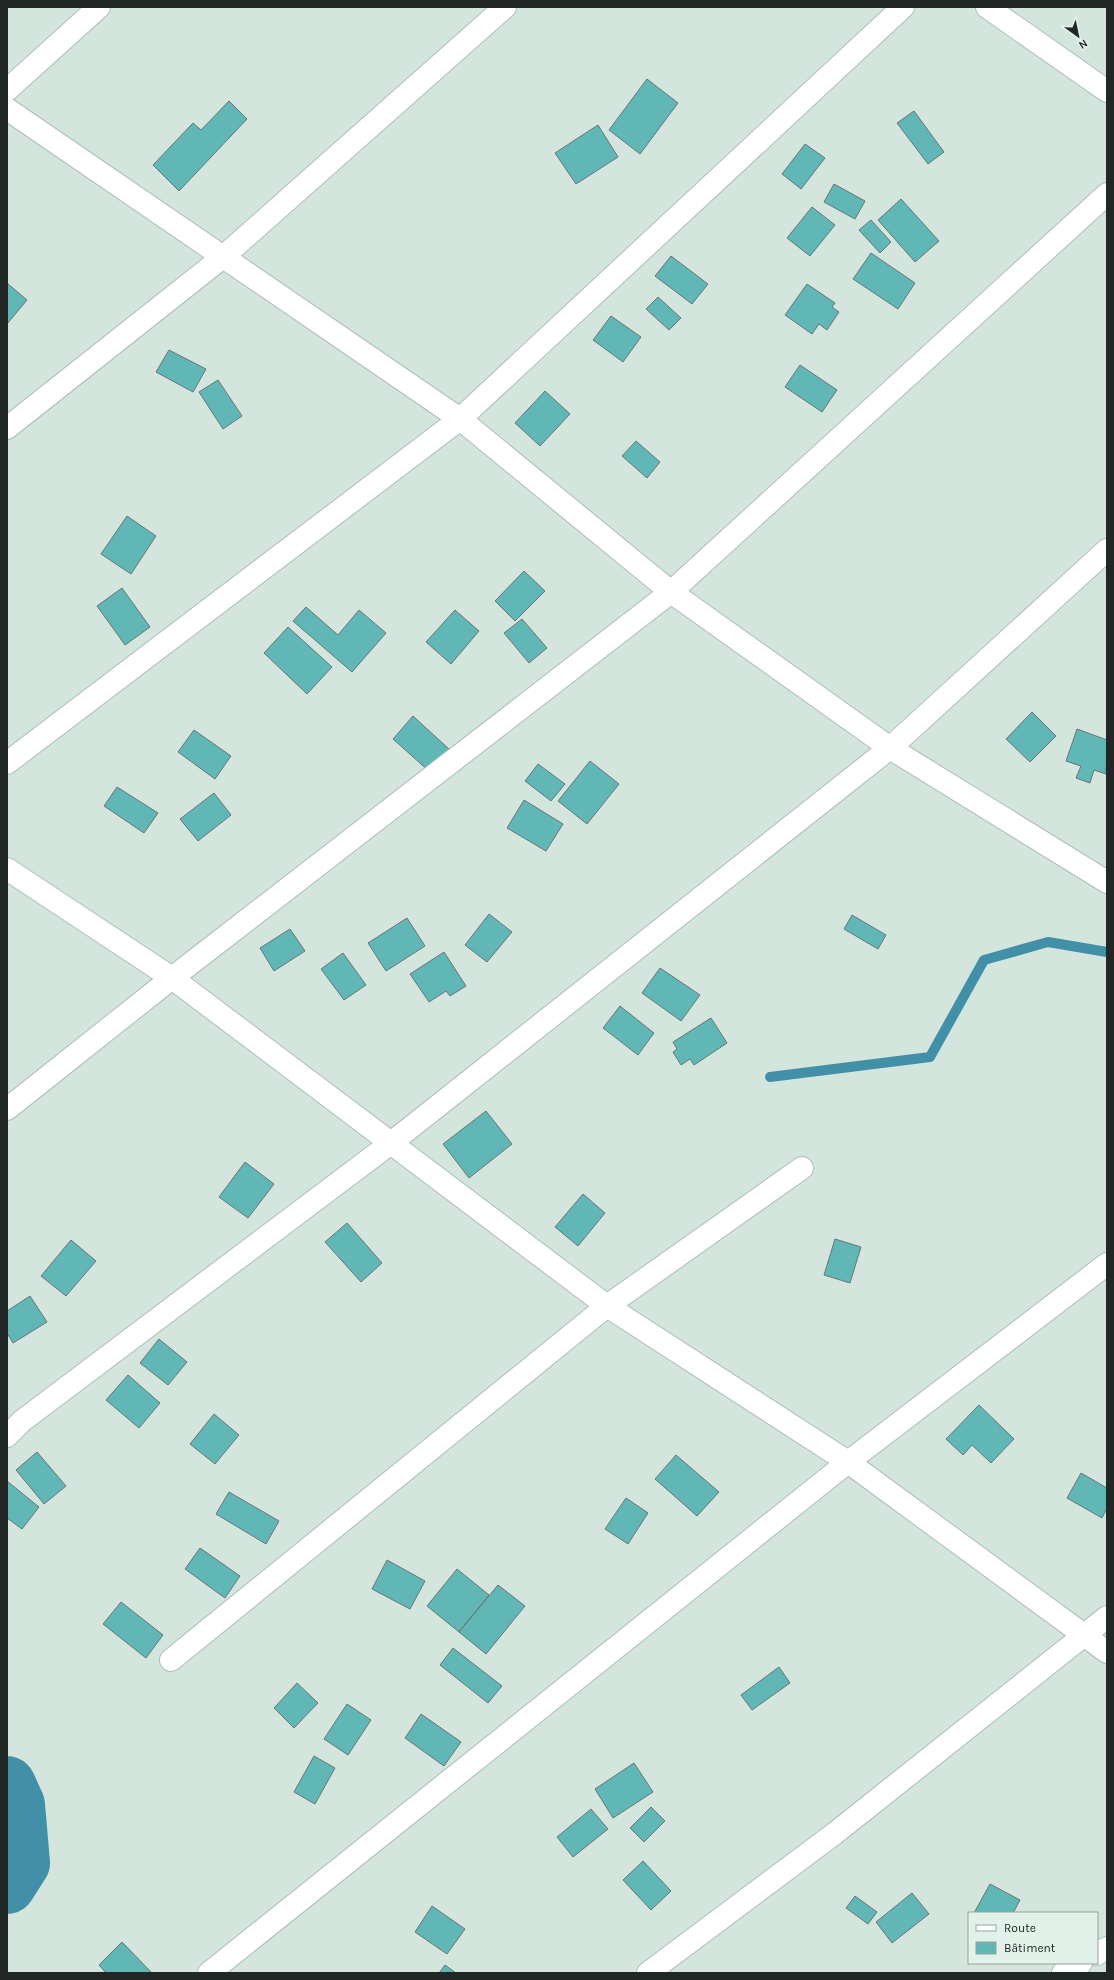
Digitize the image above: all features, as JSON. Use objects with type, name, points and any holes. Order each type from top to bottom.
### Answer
[{"type":"street","points":[[7,90],[99,7]]},
{"type":"street","points":[[7,428],[223,257],[505,7]]},
{"type":"street","points":[[7,763],[460,419],[903,7]]},
{"type":"street","points":[[987,7],[1107,91]]},
{"type":"street","points":[[7,109],[460,419],[671,592],[890,748],[1107,882]]},
{"type":"street","points":[[7,1109],[172,978],[671,592],[1107,194]]},
{"type":"street","points":[[7,1436],[22,1421],[391,1143],[890,748],[1107,550]]},
{"type":"street","points":[[7,869],[172,978],[607,1306],[848,1462],[1107,1652]]},
{"type":"street","points":[[171,1660],[607,1306],[802,1168]]},
{"type":"street","points":[[209,1973],[848,1462],[1107,1264]]},
{"type":"street","points":[[648,1973],[834,1834],[1107,1617]]},
{"type":"street","points":[[1098,1953],[1107,1948]]},
{"type":"street","points":[[1063,1973],[1079,1964]]},
{"type":"building","points":[[647,79],[678,103],[640,154],[609,130]]},
{"type":"building","points":[[229,101],[247,119],[179,191],[153,165],[193,123],[201,130]]},
{"type":"building","points":[[914,111],[944,152],[928,164],[897,123]]},
{"type":"building","points":[[598,125],[618,157],[576,184],[555,153]]},
{"type":"building","points":[[805,144],[825,158],[801,189],[782,174]]},
{"type":"building","points":[[834,184],[865,201],[855,219],[824,202]]},
{"type":"building","points":[[901,199],[939,241],[915,262],[878,220]]},
{"type":"building","points":[[812,207],[835,225],[810,256],[787,238]]},
{"type":"building","points":[[871,220],[891,242],[880,253],[859,230]]},
{"type":"building","points":[[871,253],[915,283],[898,309],[853,279]]},
{"type":"building","points":[[671,256],[708,284],[692,304],[655,276]]},
{"type":"building","points":[[7,283],[27,300],[7,324]]},
{"type":"building","points":[[807,284],[835,303],[832,307],[839,312],[827,330],[819,324],[812,334],[785,315]]},
{"type":"building","points":[[658,297],[681,318],[669,330],[646,309]]},
{"type":"building","points":[[611,316],[641,337],[623,362],[593,340]]},
{"type":"building","points":[[169,350],[206,369],[193,392],[156,372]]},
{"type":"building","points":[[800,365],[837,390],[822,412],[785,387]]},
{"type":"building","points":[[218,380],[242,416],[223,429],[199,392]]},
{"type":"building","points":[[545,391],[570,414],[540,446],[515,423]]},
{"type":"building","points":[[636,441],[660,462],[647,478],[622,456]]},
{"type":"building","points":[[127,516],[156,536],[131,574],[101,554]]},
{"type":"building","points":[[524,571],[545,591],[515,621],[495,601]]},
{"type":"building","points":[[122,588],[150,627],[125,645],[97,606]]},
{"type":"building","points":[[306,607],[338,635],[359,610],[386,633],[352,672],[293,621]]},
{"type":"building","points":[[455,610],[479,631],[451,664],[426,642]]},
{"type":"building","points":[[522,619],[547,648],[529,663],[504,633]]},
{"type":"building","points":[[288,627],[332,667],[307,694],[264,653]]},
{"type":"building","points":[[1032,712],[1056,736],[1030,762],[1006,739]]},
{"type":"building","points":[[413,716],[450,750],[430,772],[393,739]]},
{"type":"building","points":[[1077,729],[1107,740],[1106,774],[1094,770],[1090,783],[1076,778],[1081,766],[1066,761]]},
{"type":"building","points":[[194,730],[231,756],[215,779],[178,752]]},
{"type":"building","points":[[590,761],[619,784],[587,824],[558,801]]},
{"type":"building","points":[[538,764],[565,784],[551,801],[525,781]]},
{"type":"building","points":[[117,787],[158,813],[144,833],[104,806]]},
{"type":"building","points":[[214,793],[231,815],[198,841],[180,819]]},
{"type":"building","points":[[524,800],[563,824],[546,851],[507,828]]},
{"type":"building","points":[[489,914],[512,932],[487,962],[465,945]]},
{"type":"building","points":[[852,915],[886,935],[878,949],[844,929]]},
{"type":"building","points":[[407,918],[425,946],[386,971],[368,943]]},
{"type":"building","points":[[290,929],[305,951],[274,971],[260,948]]},
{"type":"building","points":[[444,952],[466,986],[450,996],[446,991],[429,1002],[410,974]]},
{"type":"building","points":[[343,953],[366,985],[344,1000],[321,969]]},
{"type":"building","points":[[660,968],[700,995],[681,1021],[642,993]]},
{"type":"building","points":[[620,1006],[654,1033],[638,1055],[603,1028]]},
{"type":"building","points":[[711,1018],[727,1043],[694,1065],[690,1059],[681,1065],[673,1052],[677,1049],[673,1042]]},
{"type":"building","points":[[486,1111],[512,1144],[469,1178],[443,1144]]},
{"type":"building","points":[[245,1162],[274,1184],[248,1218],[219,1197]]},
{"type":"building","points":[[583,1194],[605,1213],[578,1246],[555,1227]]},
{"type":"building","points":[[347,1223],[382,1263],[361,1282],[325,1242]]},
{"type":"building","points":[[835,1239],[861,1247],[850,1283],[824,1275]]},
{"type":"building","points":[[71,1240],[96,1261],[66,1296],[41,1276]]},
{"type":"building","points":[[30,1296],[47,1322],[13,1343],[7,1333],[7,1311]]},
{"type":"building","points":[[159,1339],[187,1362],[168,1385],[140,1363]]},
{"type":"building","points":[[128,1375],[160,1403],[139,1428],[106,1400]]},
{"type":"building","points":[[979,1405],[1014,1439],[991,1463],[972,1445],[963,1455],[946,1439]]},
{"type":"building","points":[[214,1414],[239,1435],[215,1464],[190,1444]]},
{"type":"building","points":[[37,1452],[66,1486],[44,1504],[16,1470]]},
{"type":"building","points":[[676,1455],[719,1492],[697,1516],[655,1479]]},
{"type":"building","points":[[1081,1473],[1107,1488],[1107,1508],[1102,1518],[1067,1498]]},
{"type":"building","points":[[7,1481],[39,1507],[22,1529],[7,1518]]},
{"type":"building","points":[[229,1492],[279,1521],[266,1544],[216,1514]]},
{"type":"building","points":[[626,1498],[648,1513],[628,1544],[605,1529]]},
{"type":"building","points":[[200,1548],[240,1576],[225,1598],[185,1569]]},
{"type":"building","points":[[387,1560],[425,1581],[410,1609],[372,1589]]},
{"type":"building","points":[[457,1569],[489,1595],[459,1632],[427,1606]]},
{"type":"building","points":[[498,1585],[525,1606],[486,1654],[459,1632]]},
{"type":"building","points":[[121,1602],[163,1635],[146,1658],[103,1624]]},
{"type":"building","points":[[453,1648],[502,1686],[488,1703],[440,1665]]},
{"type":"building","points":[[779,1667],[790,1683],[752,1710],[741,1695]]},
{"type":"building","points":[[297,1683],[318,1703],[294,1728],[274,1708]]},
{"type":"building","points":[[347,1704],[371,1720],[348,1755],[324,1739]]},
{"type":"building","points":[[421,1714],[461,1742],[444,1766],[405,1738]]},
{"type":"building","points":[[314,1756],[335,1768],[315,1804],[294,1792]]},
{"type":"building","points":[[634,1763],[653,1792],[613,1818],[595,1789]]},
{"type":"building","points":[[651,1807],[665,1821],[644,1842],[630,1828]]},
{"type":"building","points":[[591,1809],[608,1829],[573,1857],[557,1837]]},
{"type":"building","points":[[643,1861],[671,1891],[651,1910],[623,1880]]},
{"type":"building","points":[[990,1884],[1020,1900],[1014,1912],[975,1912]]},
{"type":"building","points":[[912,1893],[929,1914],[892,1943],[876,1922]]},
{"type":"building","points":[[855,1896],[877,1912],[868,1924],[846,1908]]},
{"type":"building","points":[[432,1906],[465,1929],[447,1954],[415,1932]]},
{"type":"building","points":[[122,1942],[152,1973],[106,1973],[99,1965]]},
{"type":"building","points":[[445,1965],[456,1973],[439,1973]]},
{"type":"waterway","points":[[770,1077],[930,1057],[984,960],[1048,942],[1107,952]]},
{"type":"waterway","points":[[7,1785],[16,1805],[21,1863],[7,1885]]}]
